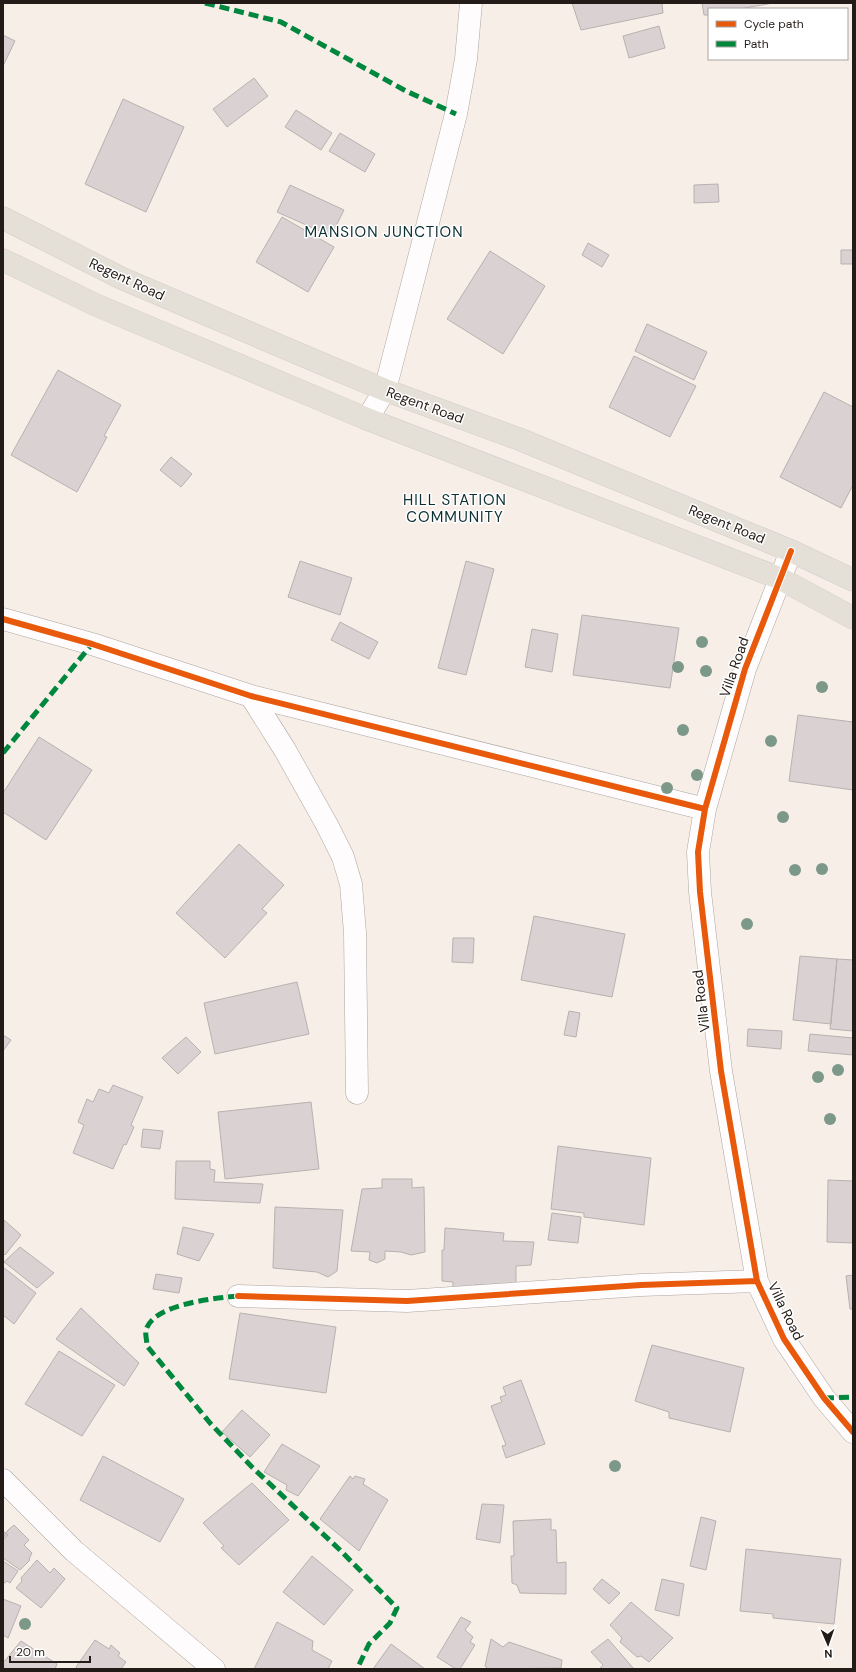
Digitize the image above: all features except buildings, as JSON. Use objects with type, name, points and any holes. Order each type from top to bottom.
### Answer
[{"type":"main road","name":"Regent Road","points":[[3,218],[121,278],[385,390],[519,439],[791,551],[853,580]]},
{"type":"main road","points":[[3,260],[96,305],[367,419],[780,578],[853,618]]},
{"type":"street","points":[[367,419],[385,390],[456,114],[466,58],[471,3]]},
{"type":"street","name":"Villa Road","points":[[791,551],[745,669],[705,809],[698,852],[702,918],[721,1071],[758,1281],[784,1339],[824,1398],[853,1432]]},
{"type":"street","points":[[3,619],[92,644],[251,696],[705,809]]},
{"type":"street","points":[[251,696],[285,750],[327,825],[343,857],[351,884],[355,933],[357,1094]]},
{"type":"street","points":[[238,1296],[407,1301],[642,1285],[758,1281]]},
{"type":"street","points":[[3,1480],[74,1551],[214,1669]]},
{"type":"marked path","points":[[205,3],[281,22],[406,91],[456,114]]},
{"type":"marked path","points":[[3,753],[92,644]]},
{"type":"marked path","points":[[238,1296],[215,1298],[186,1304],[172,1308],[160,1314],[151,1321],[146,1330],[147,1346],[210,1423],[252,1467],[340,1550],[397,1608],[390,1623],[369,1644],[357,1669]]},
{"type":"marked path","points":[[824,1398],[853,1397]]},
{"type":"cycle path","points":[[791,551],[745,669],[705,809],[698,852],[700,892],[721,1071],[757,1281],[784,1339],[824,1398],[853,1432]]},
{"type":"cycle path","points":[[3,619],[92,644],[251,696],[705,809]]},
{"type":"cycle path","points":[[238,1296],[407,1301],[641,1285],[757,1281]]},
{"type":"district","name":"MANSION JUNCTION","points":[[384,232]]},
{"type":"district","name":"HILL STATION COMMUNITY","points":[[455,508]]}]
